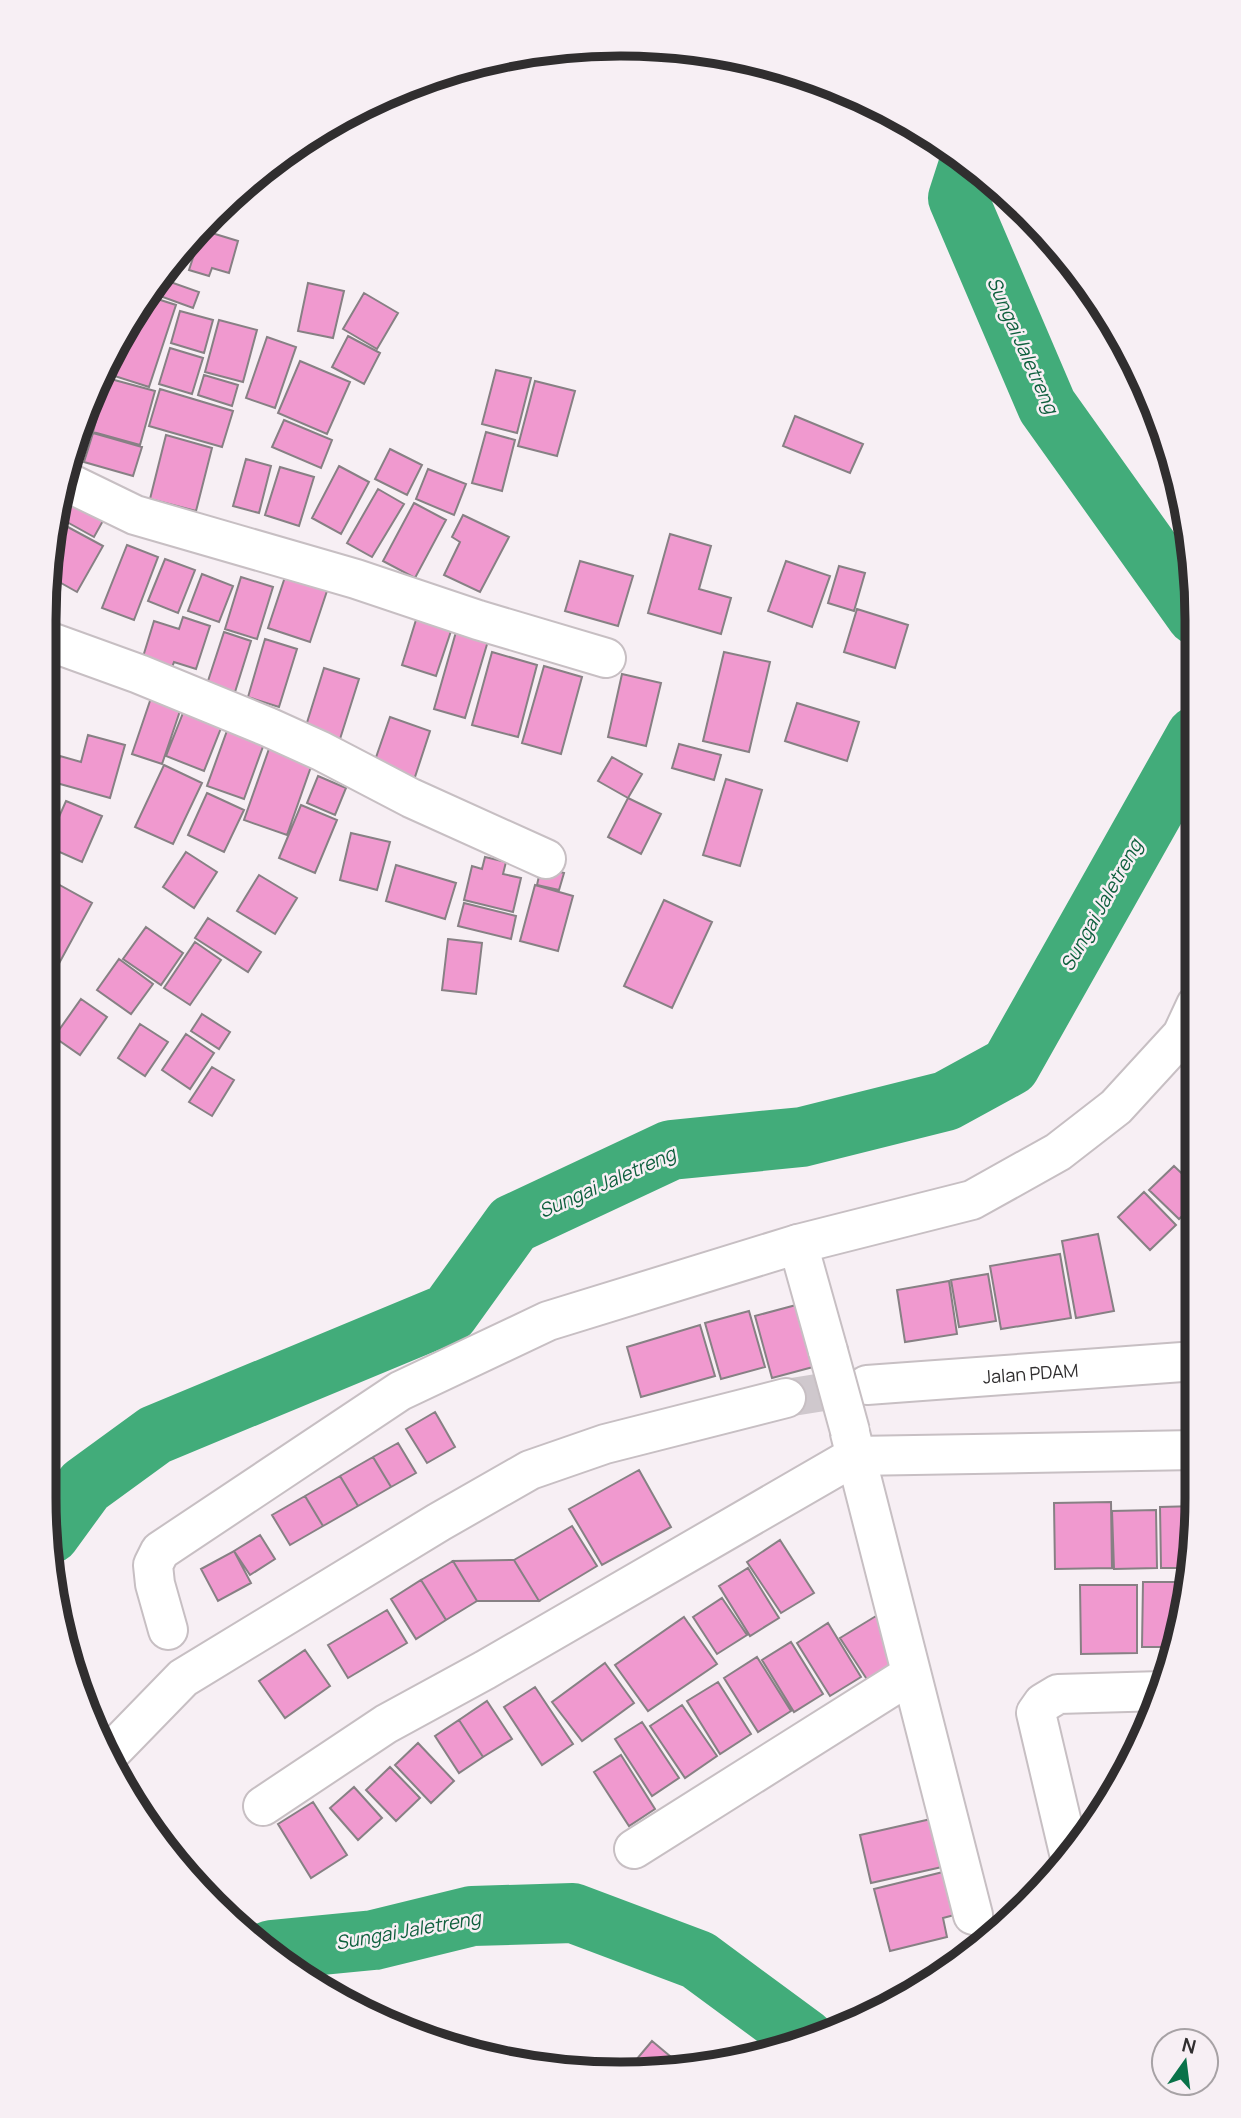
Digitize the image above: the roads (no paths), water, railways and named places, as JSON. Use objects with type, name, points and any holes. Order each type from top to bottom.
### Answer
[{"type":"street","points":[[73,485],[135,515],[356,579],[478,620],[606,658]]},
{"type":"street","points":[[56,644],[139,674],[268,727],[321,751],[411,799],[546,859]]},
{"type":"street","points":[[168,1630],[155,1584],[153,1565],[160,1551],[400,1391],[548,1321],[798,1244],[972,1200],[1068,1145],[1116,1107],[1185,1035]]},
{"type":"street","points":[[798,1244],[853,1444],[973,1915]]},
{"type":"street","name":"Jalan PDAM","points":[[867,1385],[1185,1362]]},
{"type":"street","points":[[115,1748],[183,1678],[530,1470],[605,1444],[786,1398]]},
{"type":"street","points":[[263,1806],[386,1724],[485,1670],[853,1444],[1185,1450]]},
{"type":"street","points":[[634,1849],[910,1675]]},
{"type":"street","points":[[1067,1843],[1036,1713],[1043,1703],[1058,1694],[1150,1691]]},
{"type":"waterway","name":"Sungai Jaletreng","points":[[966,174],[958,198],[1047,406],[1184,599]]},
{"type":"waterway","name":"Sungai Jaletreng","points":[[57,1525],[85,1486],[155,1435],[449,1313],[513,1224],[671,1150],[802,1137],[946,1101],[1010,1066],[1185,756]]},
{"type":"waterway","name":"Sungai Jaletreng","points":[[282,1949],[374,1940],[472,1916],[573,1913],[698,1960],[797,2033]]},
{"type":"tunnel","points":[[786,1398],[867,1385]]}]
